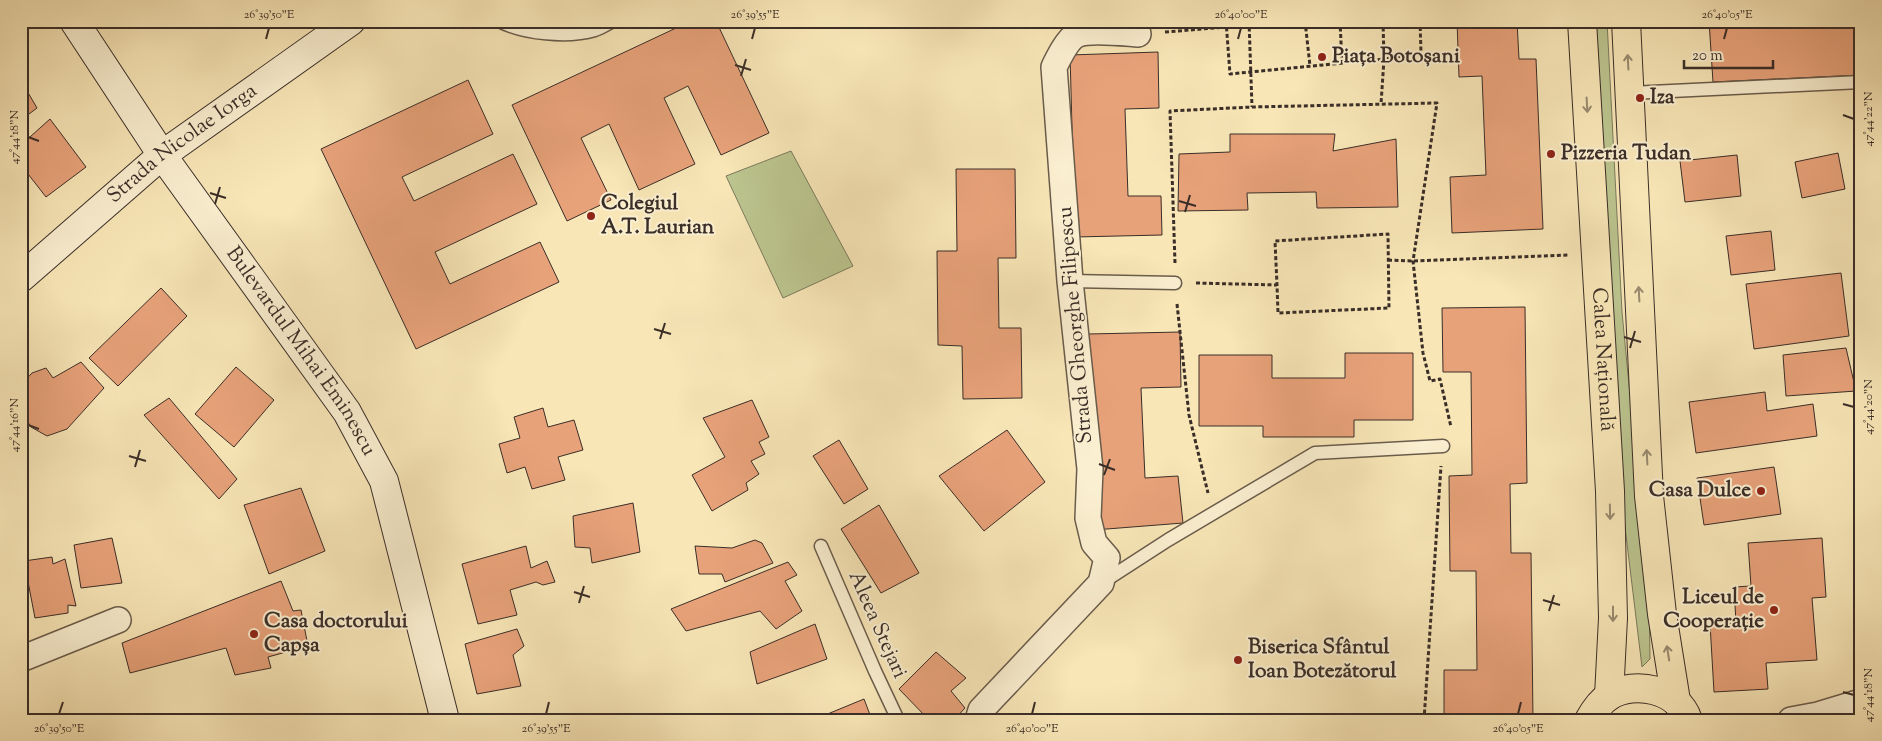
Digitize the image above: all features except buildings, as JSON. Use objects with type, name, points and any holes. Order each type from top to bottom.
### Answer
[{"type":"main road","name":"Bulevardul Mihai Eminescu","points":[[74,21],[162,155],[347,412],[384,481],[445,720]]},
{"type":"main road","name":"Strada Nicolae Iorga","points":[[21,278],[162,155],[351,21]]},
{"type":"main road","name":"Calea Națională","points":[[1582,21],[1610,491],[1613,618],[1609,696]]},
{"type":"main road","name":"Calea Națională","points":[[1626,21],[1649,496],[1662,614],[1682,710]]},
{"type":"main road","points":[[1589,720],[1596,708],[1609,696],[1625,689],[1643,688],[1660,692],[1682,710]]},
{"type":"street","name":"Strada Gheorghe Filipescu","points":[[978,720],[981,710],[1101,583],[1107,558],[1094,543],[1088,518],[1090,469],[1070,281],[1054,67],[1062,50],[1075,36],[1093,32],[1138,34]]},
{"type":"street","points":[[21,659],[118,620]]},
{"type":"street","points":[[1791,720],[1819,717],[1861,702]]},
{"type":"lane","points":[[498,21],[536,32],[572,34],[596,30],[613,21]]},
{"type":"lane","points":[[1630,93],[1861,82]]},
{"type":"lane","points":[[1070,281],[1175,283]]},
{"type":"lane","points":[[1101,583],[1213,513],[1315,453],[1448,443]]},
{"type":"lane","name":"Aleea Stejari","points":[[821,546],[898,720]]},
{"type":"path","points":[[1226,21],[1230,74],[1384,59],[1421,53],[1420,21]]},
{"type":"path","points":[[1249,21],[1252,107]]},
{"type":"path","points":[[1305,21],[1310,66]]},
{"type":"path","points":[[1340,21],[1342,63]]},
{"type":"path","points":[[1381,104],[1384,59],[1383,21]]},
{"type":"path","points":[[1138,34],[1227,27]]},
{"type":"path","points":[[1213,513],[1189,415],[1175,283],[1170,111],[1252,107],[1437,103],[1413,261],[1422,354],[1430,381],[1440,380],[1448,443],[1441,460],[1424,720]]},
{"type":"path","points":[[1388,234],[1389,308],[1278,313],[1277,285],[1275,241],[1388,234]]},
{"type":"path","points":[[1388,260],[1413,261],[1596,254]]},
{"type":"path","points":[[1175,283],[1277,285]]},
{"type":"green space","points":[[1593,21],[1607,21],[1622,312],[1649,594],[1650,659],[1642,667],[1622,502]]},
{"type":"green space","points":[[791,151],[853,266],[783,298],[726,176]]},
{"type":"place","name":"Piața Botoșani","points":[[1322,57]]},
{"type":"place","name":"Iza","points":[[1640,98]]},
{"type":"place","name":"Pizzeria Tudan","points":[[1551,154]]},
{"type":"place","name":"Colegiul A.T. Laurian","points":[[591,216]]},
{"type":"place","name":"Casa Dulce","points":[[1761,491]]},
{"type":"place","name":"Liceul de Cooperație","points":[[1774,610]]},
{"type":"place","name":"Casa doctorului Capșa","points":[[254,634]]},
{"type":"place","name":"Biserica Sfântul Ioan Botezătorul","points":[[1238,660]]}]
